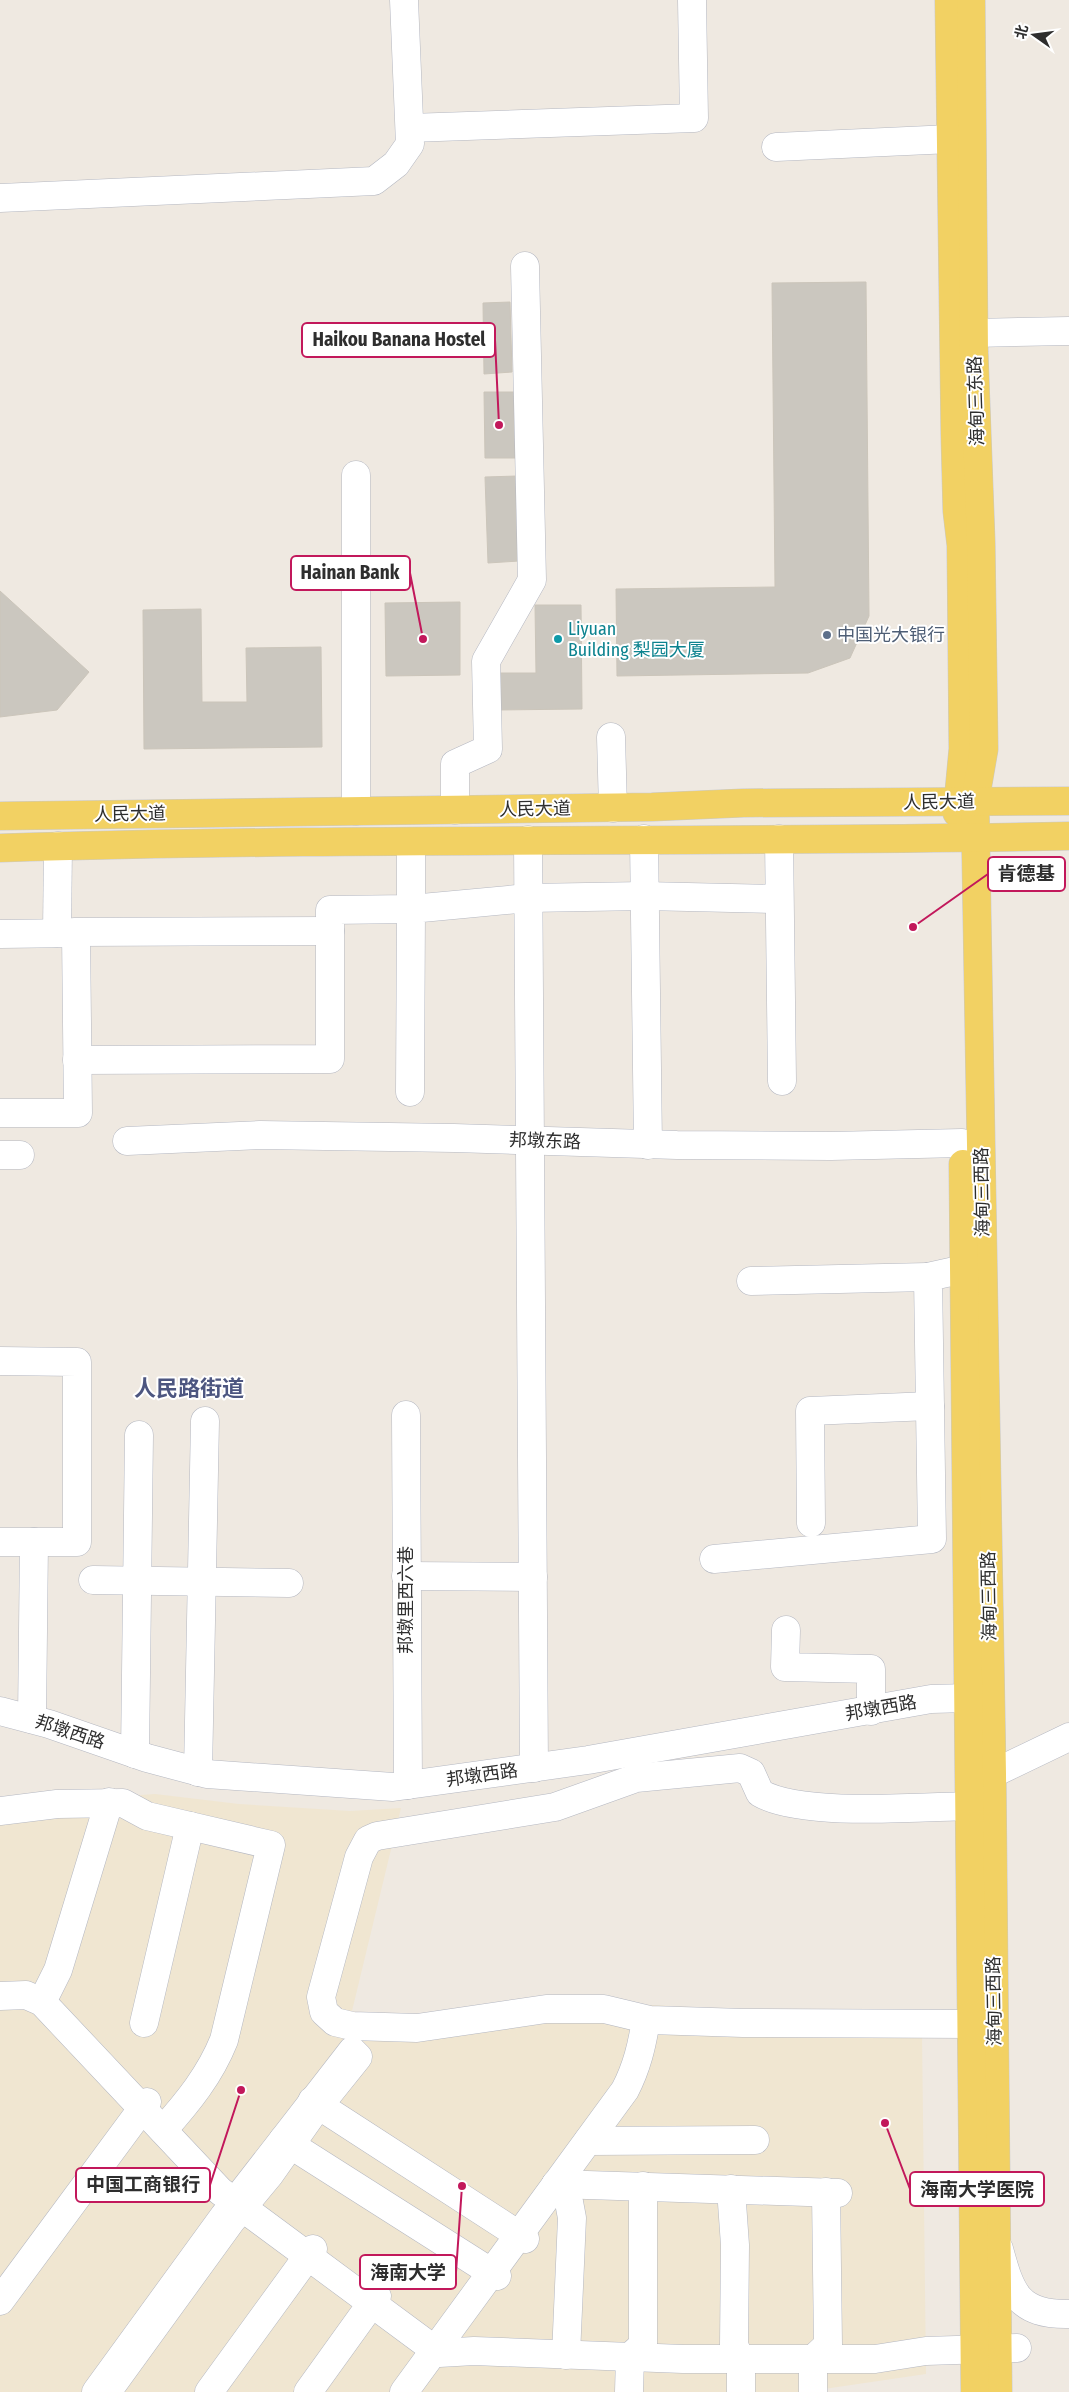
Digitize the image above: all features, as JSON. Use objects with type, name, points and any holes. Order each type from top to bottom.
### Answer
[{"type":"main road","points":[[948,0],[954,416],[960,545],[963,749],[966,801]]},
{"type":"main road","name":"海甸三东路","points":[[966,801],[984,749],[974,333],[970,0]]},
{"type":"main road","name":"海甸三西路","points":[[966,801],[992,1774],[997,2243],[990,2388]]},
{"type":"main road","name":"人民大道","points":[[0,816],[613,808],[743,803],[1069,801]]},
{"type":"main road","name":"人民大道","points":[[0,848],[528,840],[1069,836]]},
{"type":"main road","name":"海甸三西路","points":[[967,838],[962,1143],[972,2024],[992,2344]]},
{"type":"street","points":[[0,198],[374,181],[396,164],[410,144],[404,0]]},
{"type":"street","points":[[410,128],[694,118],[692,0]]},
{"type":"street","points":[[776,147],[951,139]]},
{"type":"street","points":[[454,810],[455,764],[488,748],[486,661],[532,580],[525,266]]},
{"type":"street","points":[[974,333],[1069,331]]},
{"type":"street","points":[[356,475],[356,811]]},
{"type":"street","points":[[612,737],[613,808]]},
{"type":"street","points":[[644,839],[648,1145]]},
{"type":"street","points":[[779,839],[782,1081]]},
{"type":"street","points":[[528,840],[534,1768]]},
{"type":"street","points":[[410,1092],[411,842]]},
{"type":"street","points":[[58,846],[65,933]]},
{"type":"street","points":[[77,1060],[330,1059],[330,910],[411,909],[528,898],[644,896],[779,899]]},
{"type":"street","points":[[0,934],[330,930]]},
{"type":"street","points":[[0,1113],[78,1113],[76,933],[65,933]]},
{"type":"street","name":"邦墩东路","points":[[127,1141],[260,1135],[454,1138],[648,1145],[831,1146],[962,1143]]},
{"type":"street","points":[[751,1281],[928,1277],[964,1269]]},
{"type":"street","points":[[714,1559],[932,1539],[928,1277]]},
{"type":"street","points":[[0,1361],[77,1362],[78,1542],[0,1542]]},
{"type":"street","points":[[812,1523],[810,1410],[930,1406]]},
{"type":"street","name":"邦墩里西六巷","points":[[406,1415],[408,1785]]},
{"type":"street","points":[[198,1772],[205,1421]]},
{"type":"street","points":[[136,1754],[139,1435]]},
{"type":"street","points":[[32,1719],[34,1542]]},
{"type":"street","points":[[406,1576],[533,1577]]},
{"type":"street","points":[[93,1580],[289,1583]]},
{"type":"street","points":[[786,1630],[785,1667],[871,1669],[871,1710]]},
{"type":"street","name":"邦墩西路","points":[[0,1711],[32,1719],[136,1754],[198,1772],[333,1784],[394,1786],[534,1768],[930,1699],[968,1698]]},
{"type":"street","points":[[992,1774],[1069,1737]]},
{"type":"street","points":[[969,1806],[839,1808],[786,1803],[760,1793],[751,1773],[740,1768],[636,1778],[555,1807],[377,1836],[368,1840],[352,1876],[321,1997],[324,2012],[335,2022],[352,2026],[417,2028],[546,2009],[604,2009],[650,2020],[743,2023],[972,2024]]},
{"type":"street","points":[[44,1999],[58,1970],[109,1802]]},
{"type":"street","points":[[0,1811],[56,1804],[123,1803],[147,1816],[271,1845],[224,2040],[212,2068],[166,2128]]},
{"type":"street","points":[[144,2023],[190,1826]]},
{"type":"street","points":[[0,1990],[17,1987],[27,1988],[44,1999],[145,2105],[220,2191],[241,2202],[440,2348],[474,2351],[567,2348],[637,2351],[821,2352],[875,2344],[992,2344],[1029,2335],[1039,2329],[1069,2324]]},
{"type":"street","points":[[0,1996],[26,1995],[44,1999]]},
{"type":"street","points":[[404,2392],[440,2348],[592,2141],[631,2094],[639,2078],[650,2041],[650,2020]]},
{"type":"street","points":[[96,2392],[316,2103],[522,2237]]},
{"type":"street","points":[[0,2301],[145,2105]]},
{"type":"street","points":[[592,2141],[755,2140]]},
{"type":"street","points":[[284,2146],[491,2279]]},
{"type":"street","points":[[560,2186],[643,2186],[832,2192],[821,2352],[813,2392]]},
{"type":"street","points":[[560,2186],[569,2202],[572,2218],[567,2348]]},
{"type":"street","points":[[629,2392],[637,2351],[643,2186]]},
{"type":"street","points":[[731,2189],[741,2392]]},
{"type":"street","points":[[107,2392],[241,2202]]},
{"type":"street","points":[[997,2243],[1008,2281],[1024,2303],[1039,2312],[1069,2314]]},
{"type":"street","points":[[209,2392],[310,2253]]},
{"type":"street","points":[[308,2392],[374,2300]]},
{"type":"street","points":[[990,2388],[992,2344]]},
{"type":"street","points":[[411,2392],[440,2348]]},
{"type":"shaded area","points":[[155,1794],[239,1804],[350,1811],[401,1808],[352,2011],[386,2020],[653,2005],[743,2010],[922,2033],[926,2374],[824,2389],[824,2392],[0,2392],[0,1805]]},
{"type":"building","points":[[866,282],[869,616],[850,658],[808,673],[617,676],[616,589],[775,587],[772,283]]},
{"type":"building","points":[[510,302],[512,372],[484,374],[483,303]]},
{"type":"building","points":[[484,392],[514,392],[515,458],[485,458]]},
{"type":"building","points":[[517,476],[519,561],[488,563],[485,477]]},
{"type":"building","points":[[0,591],[89,672],[57,710],[0,717]]},
{"type":"building","points":[[460,602],[460,675],[386,676],[385,603]]},
{"type":"building","name":"Liyuan Building 梨园大厦","points":[[535,605],[581,605],[582,709],[497,710],[497,673],[536,673]]},
{"type":"building","points":[[201,609],[202,702],[247,702],[246,648],[321,647],[322,747],[144,749],[143,610]]},
{"type":"place","name":"Haikou Banana Hostel","points":[[499,425]]},
{"type":"place","name":"中国光大银行","points":[[827,635]]},
{"type":"place","name":"Hainan Bank","points":[[423,639]]},
{"type":"place","name":"Liyuan Building 梨园大厦","points":[[558,639]]},
{"type":"place","name":"肯德基","points":[[913,927]]},
{"type":"place","name":"中国工商银行","points":[[241,2090]]},
{"type":"place","name":"海南大学医院","points":[[885,2123]]},
{"type":"place","name":"海南大学","points":[[462,2186]]},
{"type":"district","name":"人民路街道","points":[[189,1388]]}]
